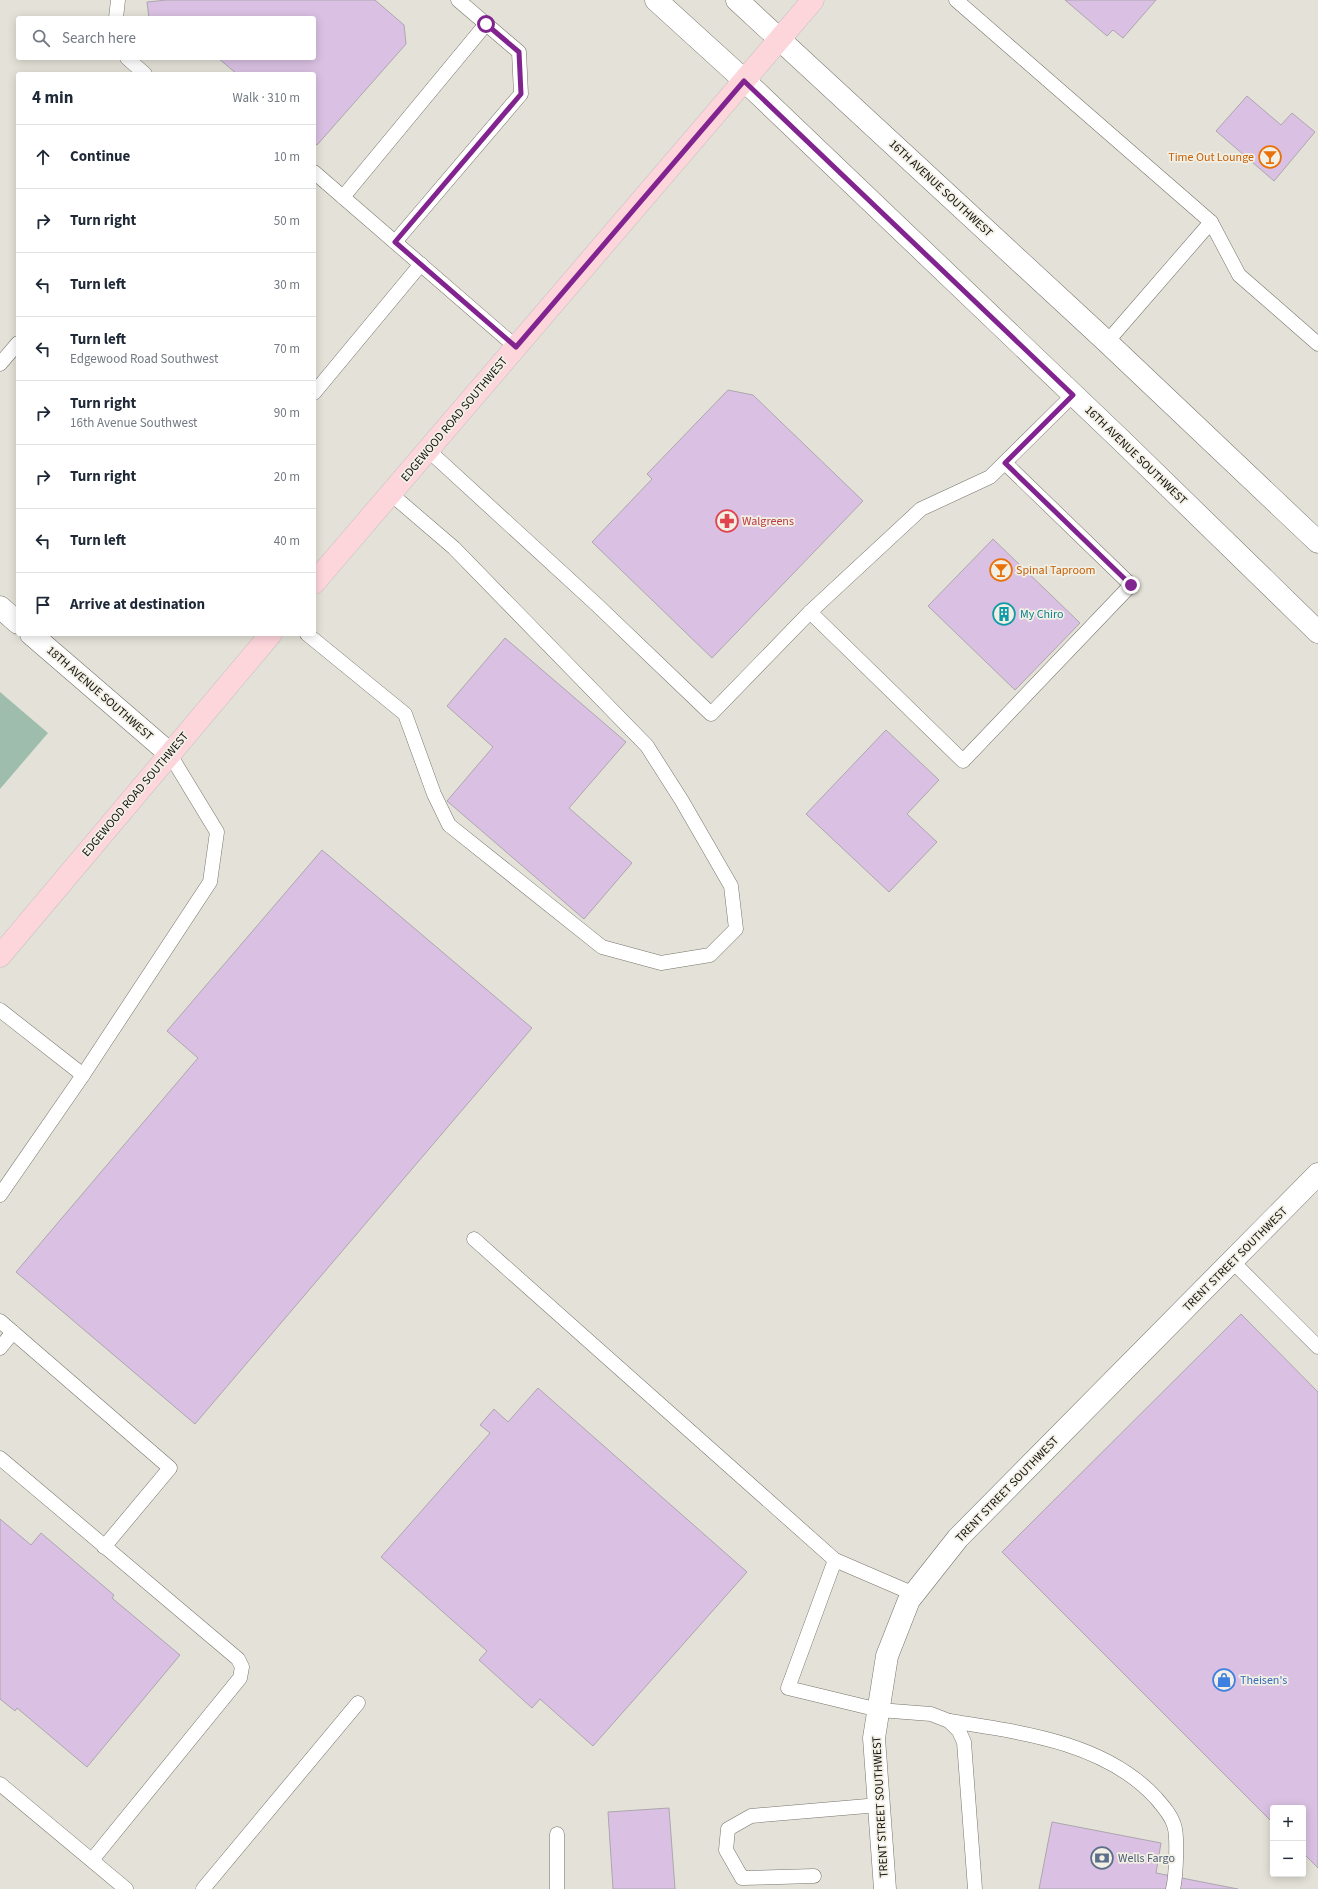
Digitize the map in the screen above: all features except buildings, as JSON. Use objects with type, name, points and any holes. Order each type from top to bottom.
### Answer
[{"type":"main road","name":"16TH AVENUE SOUTHWEST","points":[[656,0],[744,81],[1073,395],[1318,632]]},
{"type":"main road","name":"16TH AVENUE SOUTHWEST","points":[[737,0],[1107,342],[1318,542]]},
{"type":"main road","name":"EDGEWOOD ROAD SOUTHWEST","points":[[316,582],[813,0]]},
{"type":"main road","points":[[0,607],[16,621]]},
{"type":"main road","name":"18TH AVENUE SOUTHWEST","points":[[33,636],[169,753]]},
{"type":"main road","name":"EDGEWOOD ROAD SOUTHWEST","points":[[0,956],[169,753],[269,636]]},
{"type":"main road","name":"TRENT STREET SOUTHWEST","points":[[885,1889],[874,1738],[887,1656],[908,1600],[958,1538],[1318,1174]]},
{"type":"lane","points":[[116,16],[118,0]]},
{"type":"lane","points":[[395,242],[521,94],[519,52],[458,0]]},
{"type":"lane","points":[[956,0],[1210,222],[1239,275],[1318,344]]},
{"type":"lane","points":[[343,197],[486,24]]},
{"type":"lane","points":[[129,60],[143,72]]},
{"type":"lane","points":[[316,174],[516,347]]},
{"type":"lane","points":[[1107,342],[1210,222]]},
{"type":"lane","points":[[316,391],[421,264]]},
{"type":"lane","points":[[0,364],[16,345]]},
{"type":"lane","points":[[428,450],[596,604],[711,714],[810,612],[921,509],[990,477],[1073,395]]},
{"type":"lane","points":[[810,612],[963,761],[1131,585],[1005,463]]},
{"type":"lane","points":[[309,636],[405,714],[434,794],[449,825],[602,947],[661,964],[710,955],[736,929],[731,886],[682,801],[647,746],[454,548],[390,494]]},
{"type":"lane","points":[[0,1195],[83,1076],[210,882],[217,832],[169,753]]},
{"type":"lane","points":[[0,1010],[83,1076]]},
{"type":"lane","points":[[474,1239],[835,1560],[914,1594]]},
{"type":"lane","points":[[1232,1261],[1318,1347]]},
{"type":"lane","points":[[0,1321],[170,1468],[104,1547]]},
{"type":"lane","points":[[0,1348],[13,1332]]},
{"type":"lane","points":[[0,1458],[238,1659],[242,1666],[240,1678],[92,1860]]},
{"type":"lane","points":[[835,1560],[788,1688],[879,1710],[931,1714],[949,1721],[1027,1733],[1096,1755],[1125,1770],[1146,1787],[1160,1803],[1175,1826],[1176,1877],[1174,1889]]},
{"type":"lane","points":[[203,1889],[358,1703]]},
{"type":"lane","points":[[949,1721],[959,1731],[964,1742],[976,1889]]},
{"type":"lane","points":[[0,1784],[126,1889]]},
{"type":"lane","points":[[814,1876],[742,1878],[726,1850],[728,1829],[751,1816],[879,1805]]},
{"type":"lane","points":[[557,1834],[557,1889]]},
{"type":"green space","points":[[0,692],[48,733],[0,789]]},
{"type":"place","name":"Time Out Lounge","points":[[1270,157]]},
{"type":"place","name":"Walgreens","points":[[727,521]]},
{"type":"place","name":"Spinal Taproom","points":[[1001,570]]},
{"type":"place","name":"My Chiro","points":[[1004,614]]},
{"type":"place","name":"Theisen's","points":[[1224,1680]]},
{"type":"place","name":"Wells Fargo","points":[[1102,1858]]},
{"type":"route","points":[[486,24],[519,52],[521,94],[395,242],[516,347],[744,81],[1073,395],[1005,463],[1131,585]]}]
